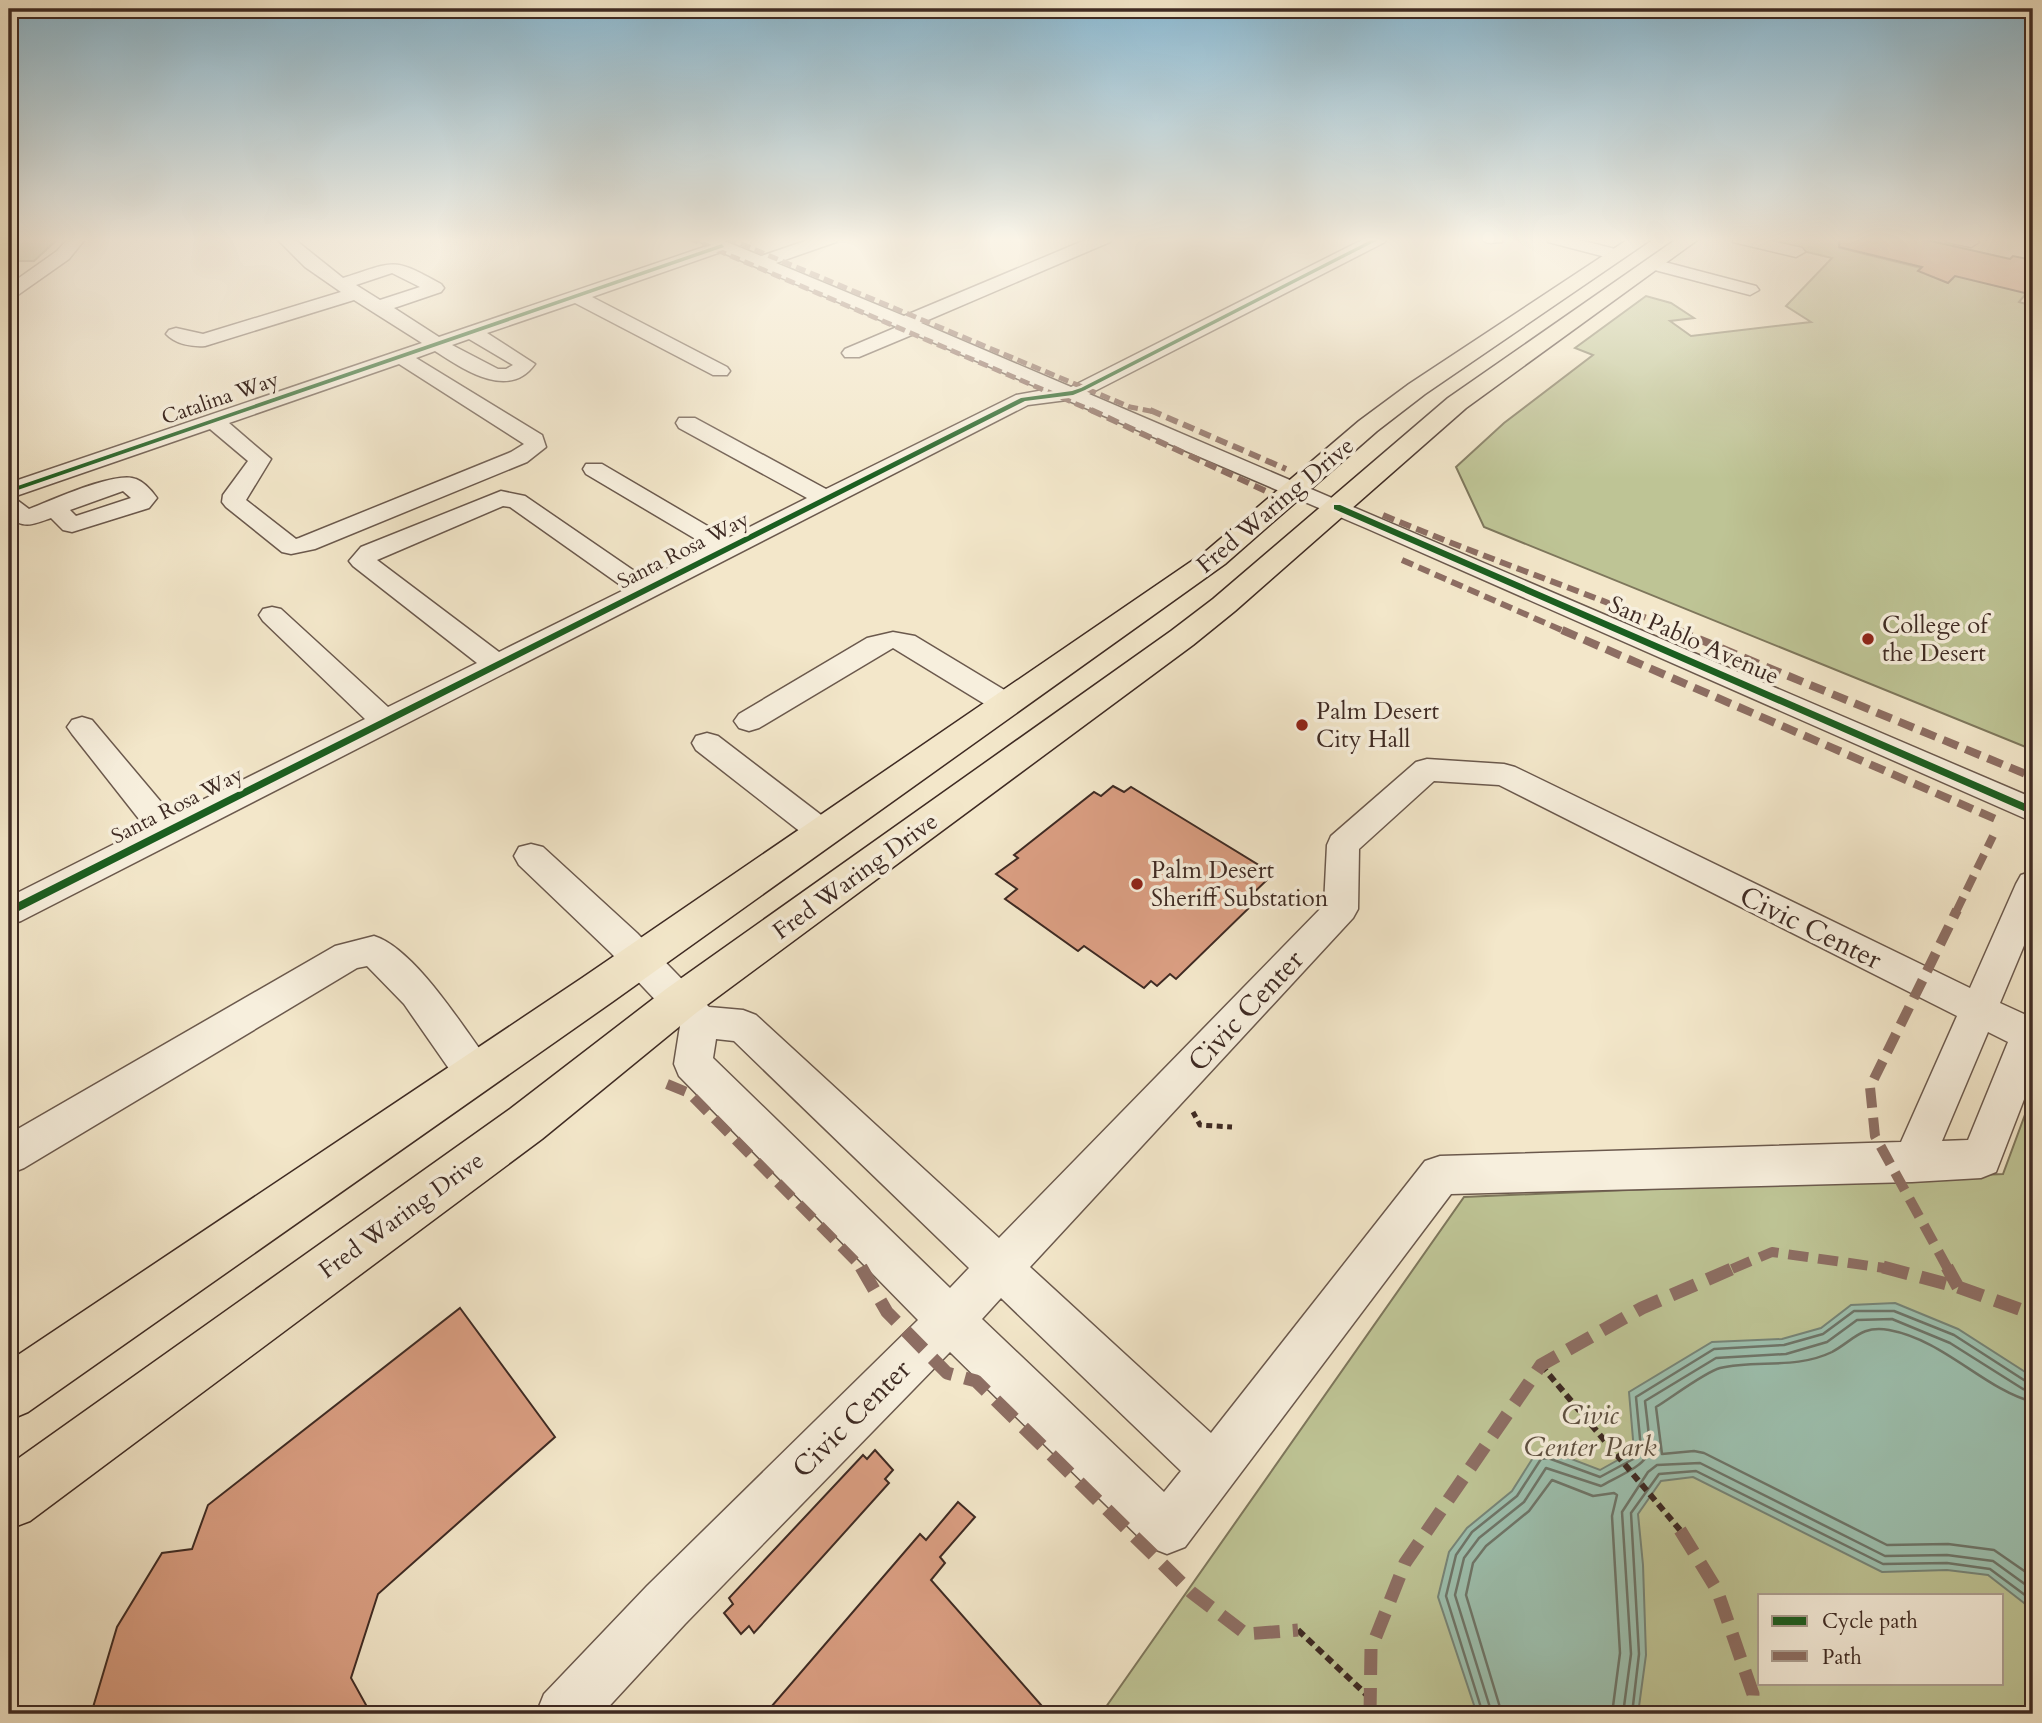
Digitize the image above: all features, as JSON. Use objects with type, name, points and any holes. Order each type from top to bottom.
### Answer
[{"type":"main road","name":"Fred Waring Drive","points":[[9,1392],[475,1074],[1215,558],[1294,489],[1417,389],[1522,318]]},
{"type":"main road","name":"Fred Waring Drive","points":[[9,1500],[526,1124],[690,1012],[1182,638],[1224,605],[1457,402],[1576,318]]},
{"type":"street","points":[[176,334],[195,341],[205,340],[265,318]]},
{"type":"street","points":[[397,318],[493,374],[507,376],[521,371],[525,364],[471,332]]},
{"type":"street","name":"Catalina Way","points":[[9,491],[511,318]]},
{"type":"street","points":[[619,318],[720,371]]},
{"type":"street","name":"San Pablo Avenue","points":[[894,318],[1338,507],[2033,811]]},
{"type":"street","points":[[852,353],[925,318]]},
{"type":"street","name":"Santa Rosa Way","points":[[9,912],[1023,399],[1073,393],[1220,318]]},
{"type":"street","points":[[213,421],[260,458],[259,464],[235,495],[234,502],[291,547],[306,544],[519,457],[535,447],[534,440],[400,356]]},
{"type":"street","points":[[687,423],[826,499]]},
{"type":"street","points":[[594,469],[729,549]]},
{"type":"street","points":[[498,665],[362,561],[370,552],[501,498],[517,501],[646,590]]},
{"type":"street","points":[[14,516],[54,508]]},
{"type":"street","points":[[272,615],[386,722]]},
{"type":"street","points":[[749,721],[877,644],[893,640],[905,642],[1006,704]]},
{"type":"street","points":[[82,727],[167,832]]},
{"type":"street","points":[[707,743],[822,832]]},
{"type":"street","name":"Civic Center","points":[[564,1714],[683,1588],[950,1320],[1341,908],[1343,845],[1427,770],[1504,775],[1979,1010],[2032,1031]]},
{"type":"street","points":[[531,856],[639,959],[690,1012],[743,1027],[1212,1467]]},
{"type":"street","points":[[1912,1163],[2033,884]]},
{"type":"street","points":[[9,1155],[348,956],[374,950],[417,993],[475,1074]]},
{"type":"street","points":[[690,1012],[693,1064],[950,1320],[1167,1529],[1212,1467],[1440,1175],[1981,1159],[2032,1031]]},
{"type":"path","points":[[1541,1365],[1680,1530]]},
{"type":"path","points":[[1298,1630],[1370,1698]]},
{"type":"green space","name":"College of the Desert","points":[[1615,318],[1691,318],[1670,321],[1691,336],[1811,322],[1805,318],[2033,318],[2033,750],[1484,527],[1456,467],[1504,423],[1593,355],[1575,348]]},
{"type":"green space","name":"Civic Center Park","points":[[2033,1093],[2033,1714],[1101,1714],[1464,1197],[2003,1174]]},
{"type":"water","points":[[1895,1303],[1958,1329],[2033,1377],[2033,1610],[1988,1575],[1947,1570],[1882,1572],[1693,1477],[1661,1481],[1638,1514],[1643,1565],[1646,1655],[1638,1714],[1477,1714],[1438,1597],[1449,1552],[1467,1528],[1512,1491],[1536,1453],[1548,1450],[1600,1470],[1634,1451],[1629,1392],[1712,1342],[1782,1339],[1821,1328],[1851,1305]]},
{"type":"building","name":"Palm Desert Sheriff Substation","points":[[1113,786],[1124,792],[1131,787],[1257,864],[1252,869],[1268,879],[1245,901],[1252,905],[1176,979],[1170,974],[1157,986],[1151,981],[1144,988],[1084,946],[1078,951],[1005,899],[1017,889],[996,874],[1018,858],[1014,855],[1094,792],[1101,796]]},
{"type":"building","points":[[460,1308],[555,1437],[378,1594],[351,1678],[371,1714],[91,1714],[117,1627],[162,1553],[192,1549],[208,1505]]},
{"type":"building","points":[[875,1450],[893,1470],[885,1479],[889,1483],[754,1633],[749,1626],[741,1634],[724,1613],[733,1604],[729,1598],[863,1455],[867,1459]]},
{"type":"building","points":[[958,1502],[975,1517],[940,1557],[945,1563],[931,1580],[1049,1714],[765,1714],[920,1534],[926,1540]]},
{"type":"marked path","points":[[877,318],[1112,419],[1268,492]]},
{"type":"marked path","points":[[919,318],[1130,407],[1151,410],[1286,469]]},
{"type":"marked path","points":[[1383,515],[1485,558],[1573,587],[2033,777]]},
{"type":"marked path","points":[[1402,560],[2000,821]]},
{"type":"marked path","points":[[1958,1287],[1875,1136],[1870,1087],[1993,836]]},
{"type":"marked path","points":[[667,1084],[689,1093],[865,1271],[887,1312],[947,1373],[976,1381],[1191,1592],[1246,1634],[1298,1630]]},
{"type":"marked path","points":[[1370,1714],[1371,1649],[1405,1563],[1541,1365],[1642,1308],[1772,1252],[1887,1268],[1958,1287],[2033,1314]]},
{"type":"marked path","points":[[1680,1530],[1717,1590],[1753,1694],[1752,1714]]},
{"type":"cycle path","points":[[9,491],[511,318]]},
{"type":"cycle path","points":[[9,912],[1023,399],[1073,393],[1083,389],[1221,318]]},
{"type":"cycle path","points":[[1337,507],[2033,811]]},
{"type":"place","name":"College of the Desert","points":[[1868,639]]},
{"type":"place","name":"Palm Desert City Hall","points":[[1302,725]]},
{"type":"place","name":"Palm Desert Sheriff Substation","points":[[1137,884]]}]
